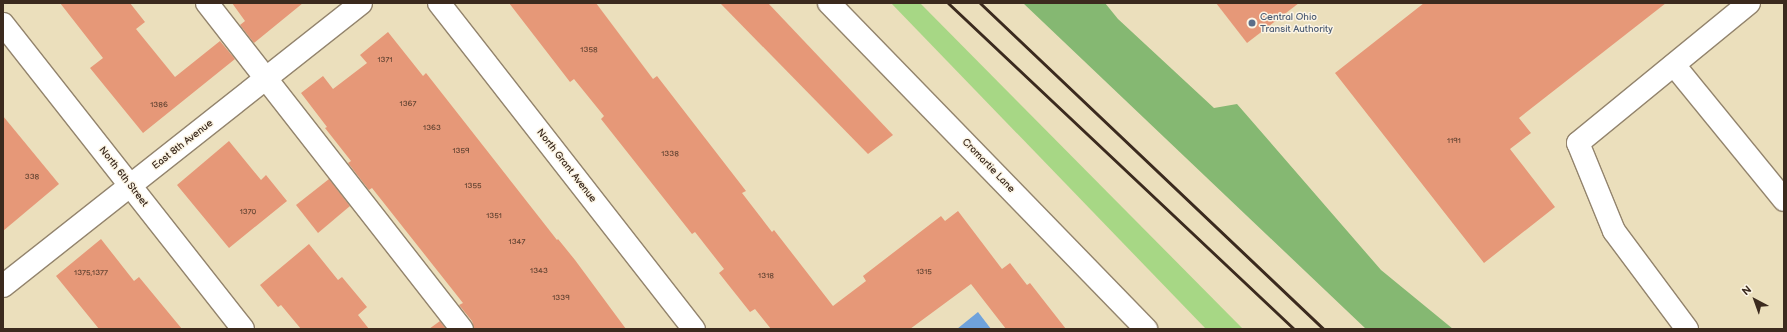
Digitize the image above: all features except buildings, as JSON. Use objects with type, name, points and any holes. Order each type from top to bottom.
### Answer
[{"type":"street","points":[[207,3],[462,329]]},
{"type":"street","name":"East 8th Avenue","points":[[3,286],[361,3]]},
{"type":"street","name":"North Grant Avenue","points":[[439,3],[694,329]]},
{"type":"street","name":"Cromartie Lane","points":[[829,3],[1146,329]]},
{"type":"street","points":[[1687,329],[1614,231],[1578,143],[1749,3]]},
{"type":"street","name":"North 6th Street","points":[[3,24],[243,329]]},
{"type":"street","points":[[1674,65],[1784,200]]},
{"type":"green space","points":[[891,3],[920,3],[1243,329],[1206,329]]},
{"type":"green space","points":[[1023,3],[1105,3],[1118,19],[1214,108],[1237,104],[1381,270],[1453,329],[1366,329]]},
{"type":"water","points":[[978,312],[991,329],[957,329]]},
{"type":"railway","points":[[948,3],[1294,329]]},
{"type":"railway","points":[[980,3],[1323,329]]},
{"type":"place","name":"Central Ohio Transit Authority","points":[[1252,23]]}]
